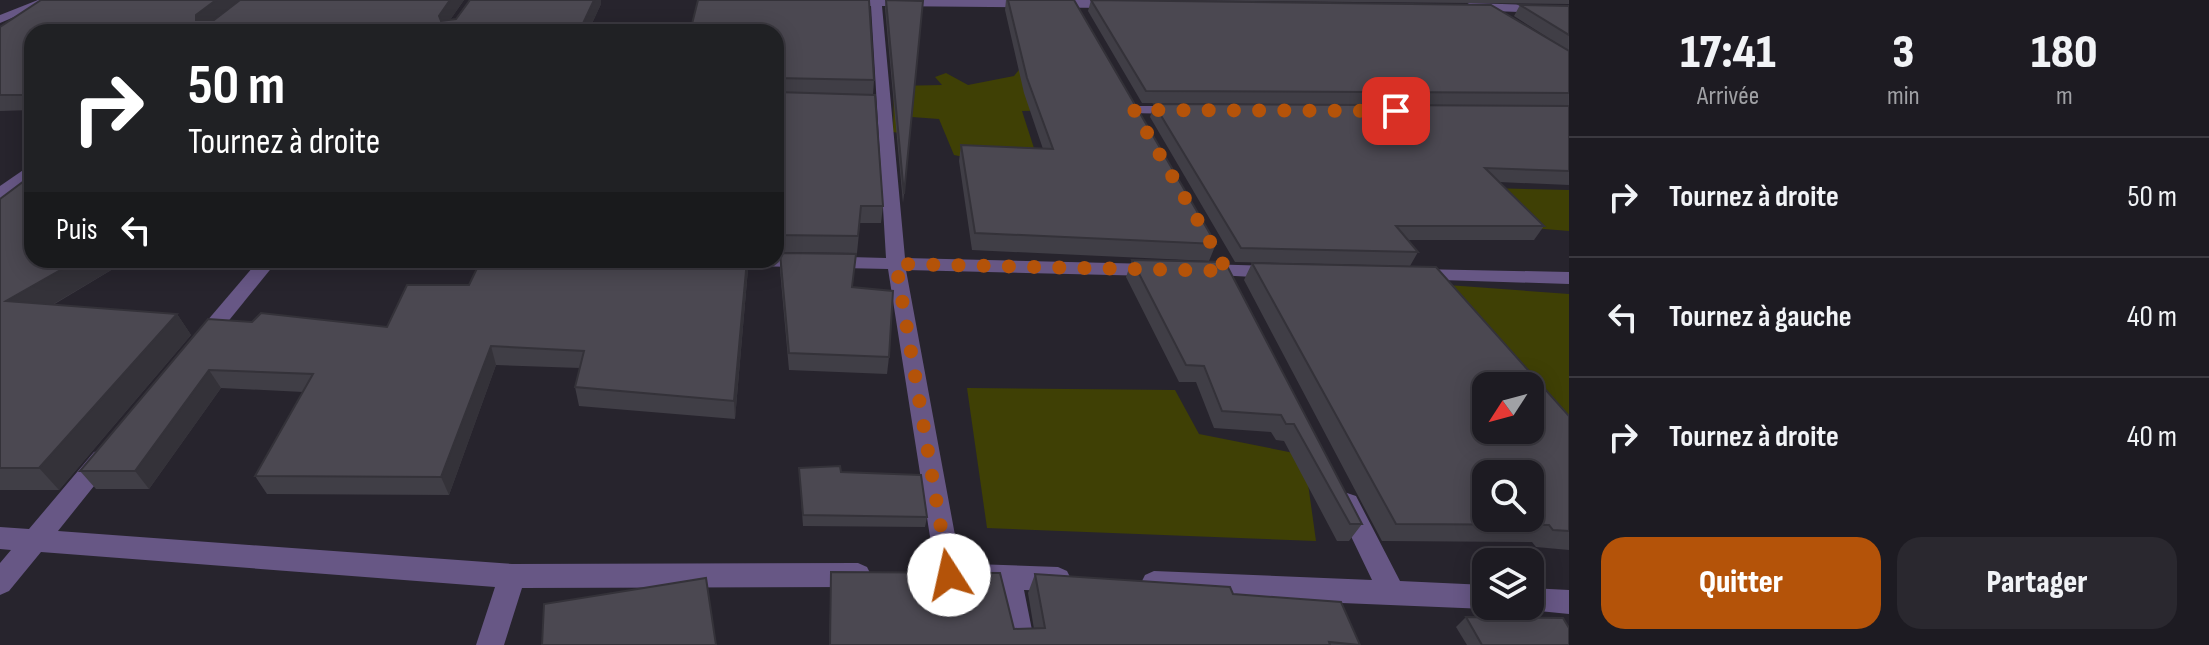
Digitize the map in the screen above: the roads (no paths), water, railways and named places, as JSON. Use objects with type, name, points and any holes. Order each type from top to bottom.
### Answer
[{"type":"street","points":[[0,19],[48,0]]},
{"type":"street","points":[[831,1],[1138,5]]},
{"type":"street","points":[[876,1],[878,104],[896,264],[949,575]]},
{"type":"street","points":[[1075,4],[1090,31]]},
{"type":"street","points":[[1481,4],[1510,23]]},
{"type":"street","points":[[1455,7],[1481,4],[1569,10]]},
{"type":"street","points":[[1149,137],[1130,104],[1192,110]]},
{"type":"street","points":[[0,194],[24,175]]},
{"type":"street","points":[[1212,244],[1231,278]]},
{"type":"street","points":[[784,261],[1231,278],[1289,272]]},
{"type":"street","points":[[188,357],[262,268]]},
{"type":"street","points":[[1398,274],[1569,278]]},
{"type":"street","points":[[0,583],[116,442]]},
{"type":"street","points":[[1335,480],[1392,592]]},
{"type":"street","points":[[0,538],[512,576],[889,575]]},
{"type":"street","points":[[919,575],[1085,580]]},
{"type":"street","points":[[490,645],[512,576]]},
{"type":"street","points":[[1008,577],[1021,645]]},
{"type":"street","points":[[1131,582],[1472,596]]},
{"type":"street","points":[[1544,601],[1569,602]]}]
